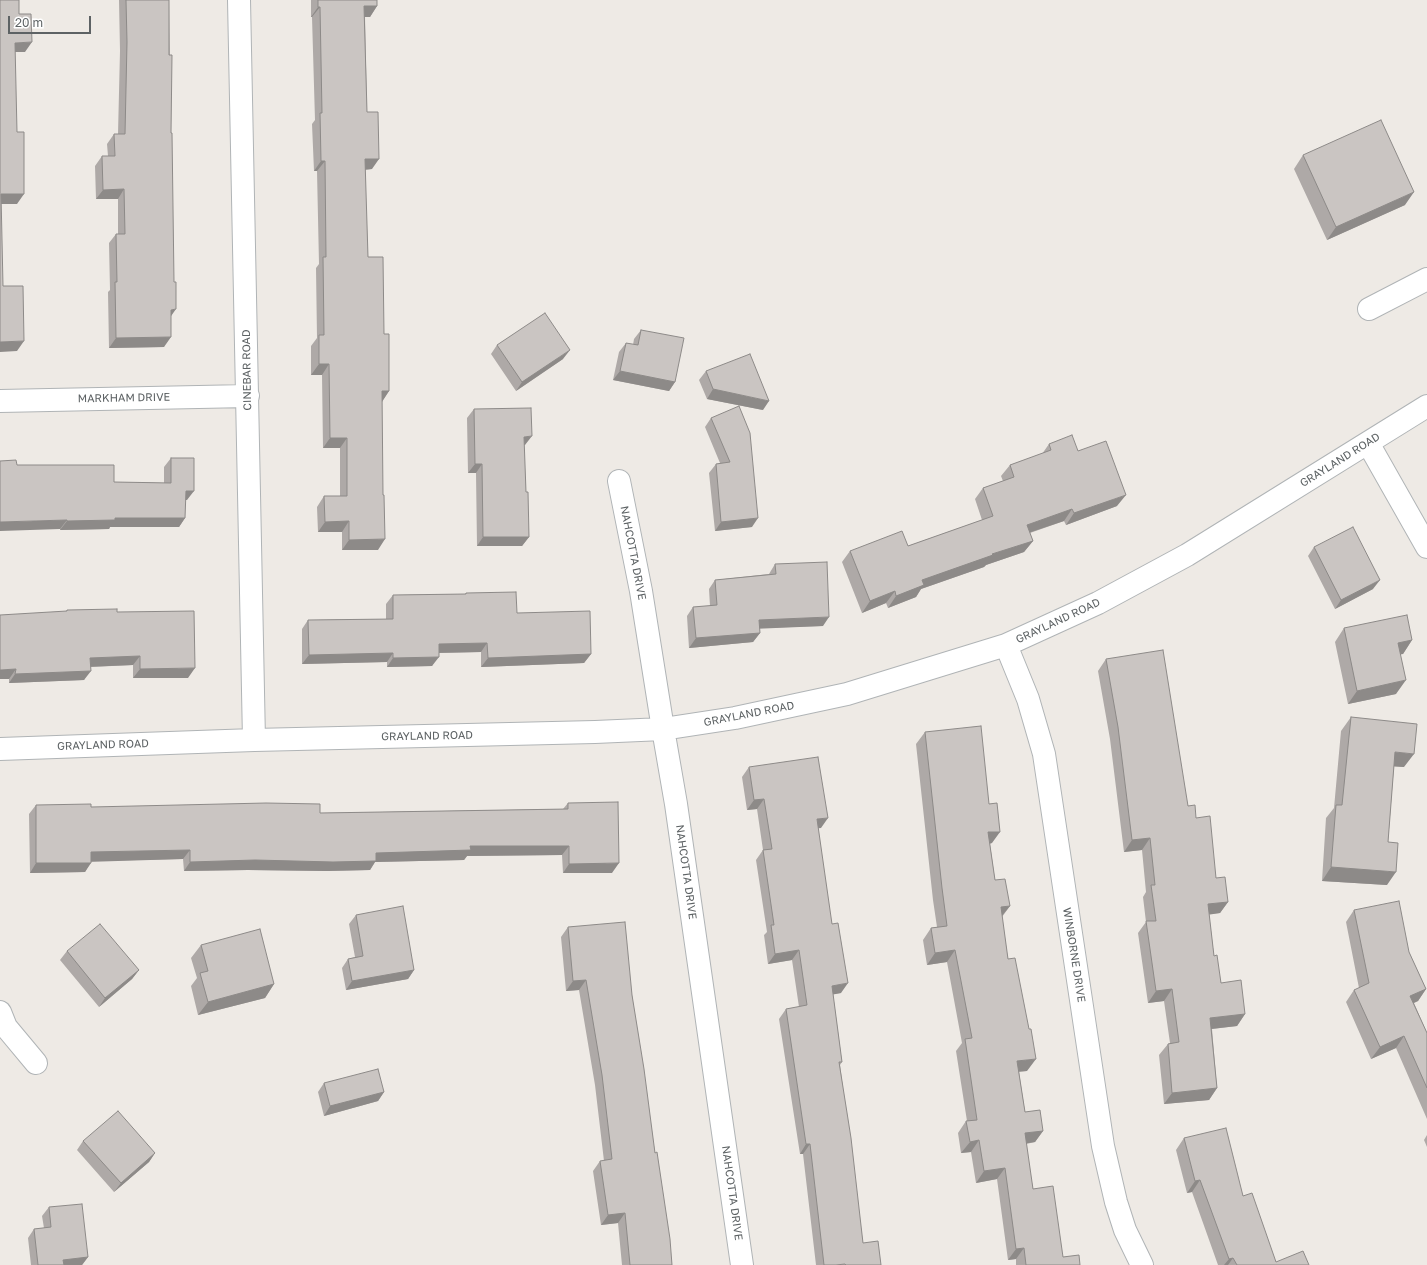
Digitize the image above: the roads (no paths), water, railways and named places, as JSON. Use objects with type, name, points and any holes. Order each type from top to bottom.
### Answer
[{"type":"street","name":"CINEBAR ROAD","points":[[239,0],[254,740]]},
{"type":"street","points":[[1369,309],[1427,278]]},
{"type":"street","name":"MARKHAM DRIVE","points":[[0,400],[248,396]]},
{"type":"street","name":"GRAYLAND ROAD","points":[[0,749],[254,740],[663,730],[735,718],[847,694],[1006,645],[1098,603],[1187,555],[1427,406]]},
{"type":"street","points":[[1368,443],[1427,547]]},
{"type":"street","name":"NAHCOTTA DRIVE","points":[[619,481],[641,591],[676,804],[742,1265]]},
{"type":"street","name":"WINBORNE DRIVE","points":[[1006,645],[1028,699],[1044,754],[1103,1146],[1116,1202],[1125,1230],[1142,1265]]},
{"type":"street","points":[[0,1012],[6,1027],[36,1063]]}]
